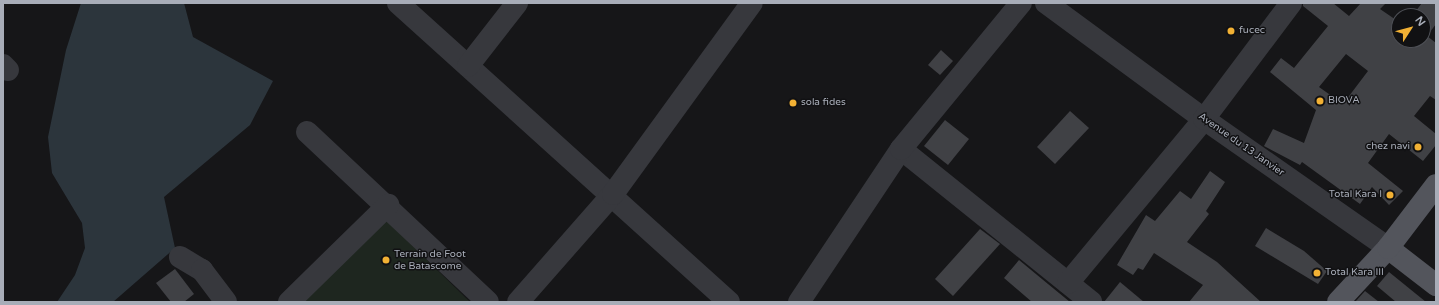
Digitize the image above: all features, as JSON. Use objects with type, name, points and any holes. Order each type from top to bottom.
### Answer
[{"type":"main road","points":[[1338,302],[1388,248],[1436,185]]},
{"type":"main road","name":"Avenue du 13 Janvier","points":[[1388,248],[1436,285]]},
{"type":"street","points":[[398,3],[613,194],[729,302]]},
{"type":"street","points":[[468,66],[517,3]]},
{"type":"street","points":[[518,302],[613,194],[752,3]]},
{"type":"street","points":[[799,302],[901,149],[1021,3]]},
{"type":"street","name":"Avenue du 13 Janvier","points":[[1046,3],[1204,119],[1388,248]]},
{"type":"street","points":[[1068,283],[1204,119],[1291,3]]},
{"type":"street","points":[[307,132],[388,205],[488,302]]},
{"type":"street","points":[[901,149],[1091,302]]},
{"type":"street","points":[[288,302],[388,205]]},
{"type":"street","points":[[180,257],[202,270],[226,302]]},
{"type":"shaded area","points":[[81,3],[184,3],[193,37],[273,81],[250,125],[164,197],[175,248],[113,302],[57,302],[75,275],[85,248],[82,223],[52,173],[48,137],[66,50]]},
{"type":"shaded area","name":"Terrain de Foot de Batascome","points":[[385,219],[470,302],[303,302]]},
{"type":"building","points":[[1303,3],[1333,3],[1349,16],[1361,3],[1386,3],[1380,9],[1391,17],[1391,48],[1431,48],[1431,39],[1436,43],[1436,100],[1430,96],[1414,116],[1436,134],[1436,145],[1423,161],[1389,134],[1368,163],[1403,191],[1389,205],[1372,187],[1360,204],[1302,162],[1300,165],[1264,146],[1273,129],[1304,143],[1316,110],[1270,72],[1281,58],[1294,68],[1328,26],[1303,6]],"holes":[[[1346,54],[1368,71],[1343,104],[1319,87]]]},
{"type":"building","points":[[1422,3],[1436,3],[1436,24],[1431,31],[1431,8],[1418,8]]},
{"type":"building","points":[[941,50],[953,61],[940,75],[928,65]]},
{"type":"building","points":[[1070,111],[1089,128],[1055,164],[1037,147]]},
{"type":"building","points":[[945,120],[969,139],[948,165],[924,146]]},
{"type":"building","points":[[1210,171],[1225,182],[1206,211],[1209,214],[1187,242],[1217,262],[1261,302],[1189,302],[1203,285],[1154,253],[1143,270],[1138,268],[1133,275],[1117,265],[1146,215],[1155,221],[1180,191],[1191,199]]},
{"type":"building","points":[[1266,228],[1304,251],[1327,271],[1318,284],[1255,246]]},
{"type":"building","points":[[980,229],[1000,244],[953,296],[935,279]]},
{"type":"building","points":[[1019,260],[1070,302],[1032,302],[1004,278]]},
{"type":"building","points":[[175,269],[194,294],[184,302],[171,302],[156,283]]},
{"type":"building","points":[[1389,272],[1426,302],[1396,302],[1377,286]]},
{"type":"building","points":[[1120,282],[1144,302],[1104,302]]},
{"type":"building","points":[[1365,291],[1379,302],[1355,302]]},
{"type":"place","name":"fucec","points":[[1231,31]]},
{"type":"place","name":"BIOVA","points":[[1320,101]]},
{"type":"place","name":"sola fides","points":[[793,103]]},
{"type":"place","name":"chez navi","points":[[1418,147]]},
{"type":"place","name":"Total Kara I","points":[[1390,195]]},
{"type":"place","name":"Terrain de Foot de Batascome","points":[[386,260]]},
{"type":"place","name":"Total Kara III","points":[[1317,273]]}]
